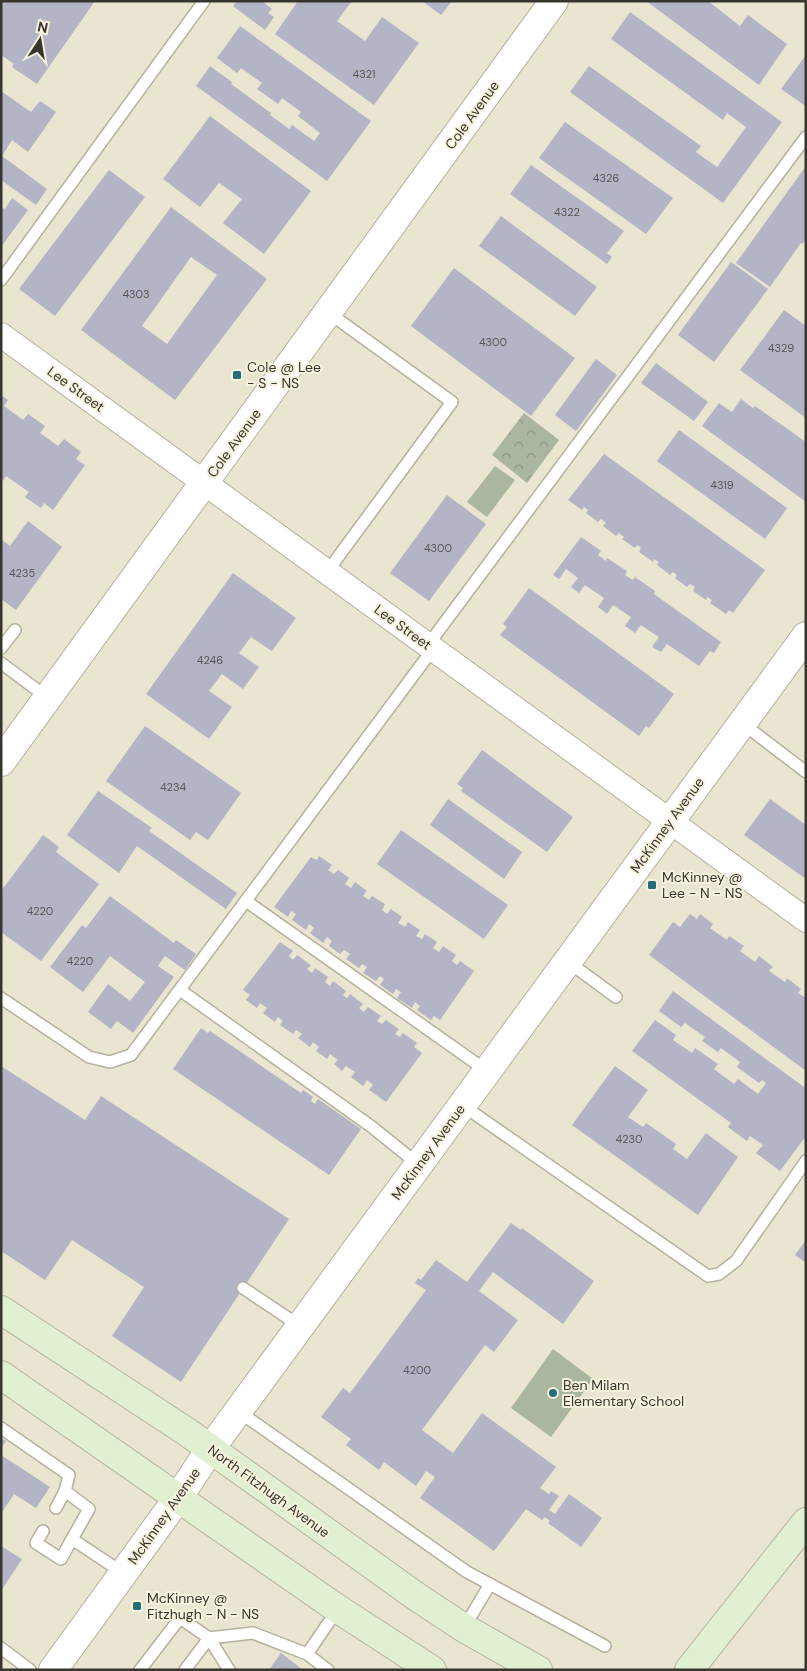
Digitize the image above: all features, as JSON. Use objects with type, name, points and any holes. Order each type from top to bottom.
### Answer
[{"type":"main road","name":"North Fitzhugh Avenue","points":[[1,1310],[210,1448],[417,1597],[464,1628],[538,1670]]},
{"type":"main road","points":[[1,1375],[338,1609],[430,1669]]},
{"type":"main road","points":[[689,1670],[806,1522]]},
{"type":"street","name":"Cole Avenue","points":[[1,762],[554,1]]},
{"type":"street","name":"Lee Street","points":[[1,335],[806,920]]},
{"type":"street","name":"McKinney Avenue","points":[[53,1670],[178,1498],[210,1448],[806,636]]},
{"type":"lane","points":[[1,280],[204,1]]},
{"type":"lane","points":[[1,998],[89,1057],[110,1062],[131,1056],[806,138]]},
{"type":"lane","points":[[327,572],[452,402],[329,312]]},
{"type":"lane","points":[[1,648],[15,630]]},
{"type":"lane","points":[[1,663],[48,698]]},
{"type":"lane","points":[[742,723],[806,772]]},
{"type":"lane","points":[[246,901],[487,1071]]},
{"type":"lane","points":[[567,961],[616,997]]},
{"type":"lane","points":[[180,990],[372,1127],[418,1165]]},
{"type":"lane","points":[[462,1105],[708,1276],[718,1274],[736,1262],[806,1161]]},
{"type":"lane","points":[[244,1288],[300,1326]]},
{"type":"lane","points":[[238,1411],[467,1572],[605,1646]]},
{"type":"lane","points":[[1,1428],[69,1475],[65,1491],[56,1508]]},
{"type":"lane","points":[[43,1531],[36,1543],[61,1559],[89,1509],[65,1491]]},
{"type":"lane","points":[[72,1539],[124,1573]]},
{"type":"lane","points":[[464,1628],[490,1584]]},
{"type":"lane","points":[[307,1654],[338,1609]]},
{"type":"lane","points":[[140,1670],[180,1618],[209,1638],[229,1670]]},
{"type":"lane","points":[[185,1670],[209,1638],[252,1633],[307,1654],[328,1670]]},
{"type":"lane","points":[[1,1648],[30,1670]]},
{"type":"green space","points":[[524,413],[559,440],[527,483],[492,455]]},
{"type":"green space","points":[[495,466],[515,480],[487,517],[467,502]]},
{"type":"green space","points":[[553,1349],[593,1379],[551,1437],[511,1408]]},
{"type":"building","points":[[1,1],[95,1],[37,84],[12,67],[14,64],[1,55]]},
{"type":"building","points":[[237,1],[262,1],[272,9],[268,13],[274,17],[265,30],[233,6]]},
{"type":"building","points":[[298,1],[352,1],[337,21],[365,41],[382,17],[419,43],[374,105],[275,34]]},
{"type":"building","points":[[422,1],[452,1],[441,15]]},
{"type":"building","points":[[646,1],[708,1],[740,26],[748,15],[787,44],[759,85]]},
{"type":"building","points":[[630,12],[782,122],[723,203],[570,92],[589,66],[701,146],[696,152],[717,167],[746,127],[727,113],[723,120],[611,39]]},
{"type":"building","points":[[240,26],[371,121],[327,181],[196,86],[210,66],[289,129],[292,125],[314,141],[320,133],[298,116],[301,112],[282,98],[278,104],[257,89],[262,83],[241,68],[237,73],[217,58]]},
{"type":"building","points":[[806,55],[806,103],[804,105],[781,89]]},
{"type":"building","points":[[1,91],[31,112],[40,101],[56,112],[28,152],[12,140],[2,156],[47,189],[36,205],[1,180]]},
{"type":"building","points":[[210,116],[311,191],[264,254],[223,223],[242,199],[219,183],[200,207],[163,179]]},
{"type":"building","points":[[565,122],[673,198],[646,234],[539,158]]},
{"type":"building","points":[[531,165],[624,231],[607,253],[612,257],[607,264],[510,194]]},
{"type":"building","points":[[806,166],[806,240],[801,243],[770,287],[736,263]]},
{"type":"building","points":[[109,170],[145,197],[55,316],[19,289]]},
{"type":"building","points":[[12,198],[28,210],[1,247],[1,207],[5,209]]},
{"type":"building","points":[[171,207],[267,279],[175,400],[81,330]],"holes":[[[191,257],[217,275],[167,344],[142,326]]]},
{"type":"building","points":[[501,216],[597,287],[575,316],[479,246]]},
{"type":"building","points":[[731,262],[768,289],[714,362],[678,335]]},
{"type":"building","points":[[454,268],[575,358],[531,416],[411,326]]},
{"type":"building","points":[[784,310],[806,326],[806,418],[740,370]]},
{"type":"building","points":[[596,359],[617,375],[576,431],[555,415]]},
{"type":"building","points":[[656,363],[708,402],[694,421],[641,383]]},
{"type":"building","points":[[1,395],[8,400],[4,406],[23,420],[28,414],[45,426],[40,433],[58,446],[64,439],[81,452],[76,459],[85,465],[53,510],[44,503],[41,508],[25,497],[29,492],[6,476],[3,481],[1,479]]},
{"type":"building","points":[[741,399],[753,408],[755,406],[806,442],[806,502],[702,426],[719,403],[732,412]]},
{"type":"building","points":[[679,430],[787,508],[765,539],[657,461]]},
{"type":"building","points":[[604,454],[765,570],[733,613],[729,610],[726,614],[710,603],[712,600],[707,597],[706,600],[693,591],[695,587],[690,584],[687,587],[675,578],[677,575],[673,572],[670,575],[657,565],[659,562],[654,559],[653,562],[639,552],[641,548],[637,545],[635,548],[622,539],[624,537],[619,533],[616,536],[603,526],[606,523],[601,519],[598,522],[586,513],[588,510],[584,507],[582,510],[568,500]]},
{"type":"building","points":[[447,495],[486,524],[429,601],[390,573]]},
{"type":"building","points":[[28,521],[62,547],[16,610],[1,599],[1,539],[10,546]]},
{"type":"building","points":[[581,537],[601,551],[598,555],[606,561],[607,558],[627,571],[625,575],[633,580],[635,577],[655,591],[654,594],[721,642],[714,653],[710,651],[699,666],[667,644],[661,652],[652,647],[659,637],[641,625],[635,633],[625,626],[631,617],[613,605],[607,614],[598,607],[604,598],[585,585],[579,593],[571,587],[578,578],[566,569],[559,579],[553,575]]},
{"type":"building","points":[[233,573],[296,618],[272,651],[251,637],[239,653],[259,667],[243,689],[222,674],[209,691],[232,707],[209,739],[146,694]]},
{"type":"building","points":[[529,588],[674,694],[649,728],[646,726],[639,736],[500,635],[507,627],[503,624]]},
{"type":"building","points":[[145,726],[241,793],[208,840],[196,832],[190,840],[106,781]]},
{"type":"building","points":[[482,750],[573,817],[547,852],[461,791],[463,788],[457,784]]},
{"type":"building","points":[[98,791],[152,828],[149,831],[237,893],[226,909],[137,846],[119,873],[67,835]]},
{"type":"building","points":[[448,799],[522,852],[504,879],[430,825]]},
{"type":"building","points":[[770,799],[806,825],[806,879],[744,835]]},
{"type":"building","points":[[401,830],[508,905],[484,939],[377,864]]},
{"type":"building","points":[[43,835],[59,847],[56,852],[99,884],[41,961],[1,932],[1,891]]},
{"type":"building","points":[[319,856],[332,865],[328,870],[334,874],[338,870],[349,878],[345,884],[351,888],[355,882],[367,891],[363,896],[369,900],[372,896],[385,904],[382,910],[387,914],[391,909],[402,917],[398,923],[405,927],[408,922],[420,930],[416,936],[422,939],[425,934],[437,942],[433,948],[439,952],[443,946],[456,955],[452,961],[457,965],[460,961],[474,971],[440,1020],[434,1016],[431,1020],[417,1010],[420,1006],[415,1002],[412,1008],[397,998],[401,992],[396,989],[393,994],[380,985],[384,979],[380,976],[376,981],[363,973],[367,967],[362,964],[359,968],[346,959],[350,954],[344,950],[340,954],[329,946],[332,941],[327,937],[323,943],[310,933],[314,928],[309,924],[306,930],[292,920],[296,914],[291,911],[288,917],[274,907],[311,857],[317,860]]},
{"type":"building","points":[[110,896],[174,943],[176,940],[196,954],[185,970],[165,956],[158,966],[174,977],[133,1033],[117,1021],[111,1029],[88,1012],[108,984],[130,1001],[145,982],[110,956],[83,992],[50,967],[82,925],[86,928]]},
{"type":"building","points":[[690,914],[697,919],[700,914],[713,924],[710,928],[727,940],[729,936],[744,946],[740,951],[755,962],[759,956],[773,967],[769,971],[785,982],[787,978],[801,989],[798,993],[806,998],[806,1071],[649,955],[673,922],[680,927]]},
{"type":"building","points":[[280,942],[293,951],[289,956],[293,960],[297,955],[311,965],[307,969],[312,973],[315,968],[328,977],[325,982],[330,986],[333,981],[346,991],[343,995],[347,998],[350,994],[363,1004],[359,1008],[364,1012],[368,1007],[381,1016],[377,1021],[382,1024],[386,1020],[399,1029],[395,1034],[400,1037],[403,1033],[417,1043],[414,1047],[422,1053],[386,1102],[369,1090],[373,1085],[367,1080],[363,1086],[351,1077],[355,1072],[346,1066],[342,1071],[334,1064],[338,1060],[330,1054],[327,1059],[316,1051],[319,1047],[313,1042],[310,1047],[298,1038],[302,1034],[296,1030],[293,1034],[280,1025],[283,1021],[278,1017],[275,1022],[263,1013],[267,1008],[260,1003],[257,1008],[246,1000],[250,995],[243,990]]},
{"type":"building","points":[[673,991],[804,1087],[806,1085],[806,1136],[780,1171],[756,1153],[763,1145],[750,1136],[747,1141],[728,1127],[731,1123],[632,1051],[655,1020],[676,1035],[673,1040],[692,1053],[695,1048],[718,1064],[714,1069],[734,1084],[738,1079],[758,1094],[766,1083],[762,1080],[759,1083],[737,1067],[740,1062],[721,1048],[718,1052],[702,1041],[705,1037],[685,1023],[681,1027],[659,1011]]},
{"type":"building","points":[[201,1028],[208,1033],[210,1031],[301,1093],[303,1090],[313,1097],[311,1101],[315,1104],[318,1099],[361,1129],[329,1175],[173,1069]]},
{"type":"building","points":[[1,1066],[85,1120],[101,1096],[289,1219],[181,1382],[112,1336],[144,1287],[72,1240],[45,1280],[1,1251]]},
{"type":"building","points":[[615,1066],[648,1090],[628,1117],[643,1127],[646,1123],[676,1144],[673,1149],[687,1159],[706,1133],[738,1157],[698,1215],[572,1125]]},
{"type":"building","points":[[511,1223],[521,1230],[522,1228],[594,1281],[563,1324],[493,1272],[479,1291],[518,1320],[494,1352],[485,1345],[422,1430],[453,1453],[482,1413],[556,1467],[540,1488],[549,1494],[551,1491],[559,1496],[549,1510],[555,1514],[569,1494],[602,1518],[581,1547],[548,1523],[550,1521],[545,1517],[542,1520],[526,1509],[494,1551],[420,1498],[435,1477],[426,1471],[416,1486],[384,1462],[379,1470],[346,1445],[351,1439],[321,1417],[343,1388],[350,1393],[426,1290],[415,1283],[418,1278],[421,1280],[436,1260],[467,1282]]},
{"type":"building","points":[[806,1240],[806,1263],[795,1255]]},
{"type":"building","points":[[1,1438],[6,1441],[1,1449]]},
{"type":"building","points":[[1,1455],[50,1487],[36,1508],[14,1494],[1,1514]]},
{"type":"building","points":[[1,1546],[22,1559],[1,1591]]},
{"type":"building","points":[[281,1653],[303,1670],[269,1670]]},
{"type":"place","name":"Cole @ Lee - S - NS","points":[[237,375]]},
{"type":"place","name":"McKinney @ Lee - N - NS","points":[[652,885]]},
{"type":"place","name":"Ben Milam Elementary School","points":[[553,1393]]},
{"type":"place","name":"McKinney @ Fitzhugh - N - NS","points":[[137,1606]]}]
